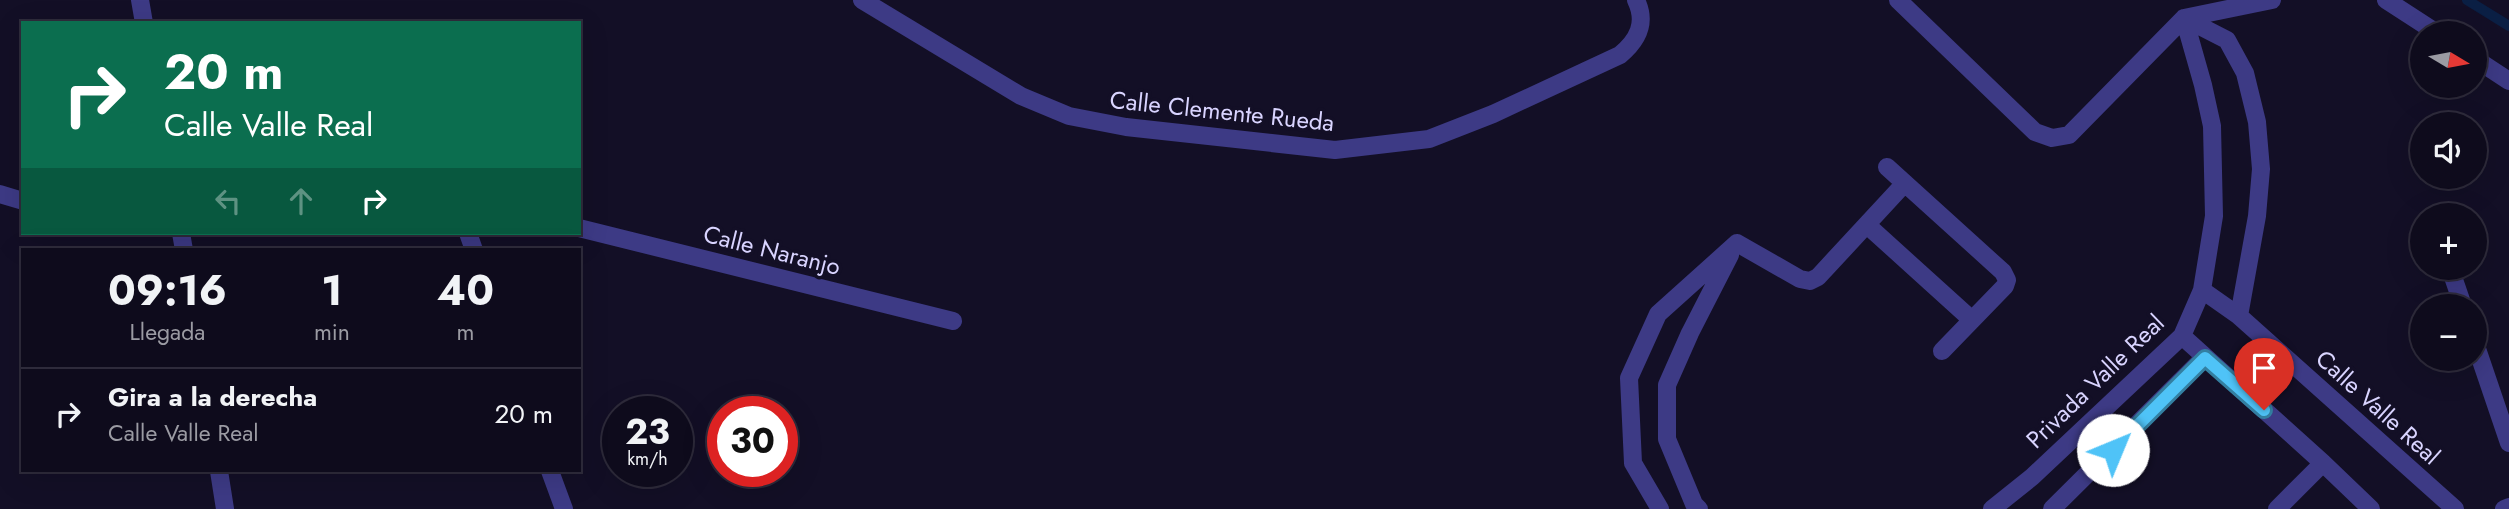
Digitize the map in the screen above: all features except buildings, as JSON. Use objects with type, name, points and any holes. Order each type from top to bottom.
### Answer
[{"type":"street","points":[[140,0],[144,21]]},
{"type":"street","name":"Calle Clemente Rueda","points":[[862,0],[1021,96],[1069,116],[1126,127],[1335,150],[1429,139],[1493,114],[1620,55],[1633,44],[1641,24],[1638,4]]},
{"type":"street","points":[[1898,0],[2035,132],[2052,138],[2069,135],[2184,18],[2272,0]]},
{"type":"street","points":[[2386,0],[2418,21]]},
{"type":"street","points":[[2184,18],[2228,40],[2245,73],[2257,122],[2260,169],[2257,216],[2239,316]]},
{"type":"street","name":"Privada Valle Real","points":[[1992,509],[2032,477],[2182,336],[2202,290],[2214,216],[2212,126],[2184,18]]},
{"type":"street","points":[[2487,67],[2509,81]]},
{"type":"street","points":[[1887,167],[2003,272],[2007,280],[2005,286],[1942,351]]},
{"type":"street","points":[[1737,243],[1800,279],[1810,281],[1818,277],[1905,183]]},
{"type":"street","points":[[0,194],[21,200]]},
{"type":"street","points":[[1867,225],[1972,320]]},
{"type":"street","name":"Calle Naranjo","points":[[581,228],[953,321]]},
{"type":"street","points":[[1660,509],[1633,463],[1629,378],[1658,314],[1737,243]]},
{"type":"street","points":[[1699,509],[1694,504],[1667,439],[1667,385],[1690,333],[1737,243]]},
{"type":"street","name":"Calle Valle Real","points":[[2202,290],[2239,316],[2455,509]]},
{"type":"street","points":[[2182,336],[2371,509]]},
{"type":"street","points":[[2052,509],[2205,358]]},
{"type":"street","points":[[2485,371],[2509,443]]},
{"type":"street","points":[[2277,509],[2323,463]]},
{"type":"street","points":[[219,472],[225,509]]},
{"type":"street","points":[[550,472],[564,509]]},
{"type":"street","points":[[2504,509],[2509,507]]},
{"type":"waterway","points":[[2467,0],[2509,26]]},
{"type":"route","points":[[2113,450],[2205,358],[2264,410]]}]
